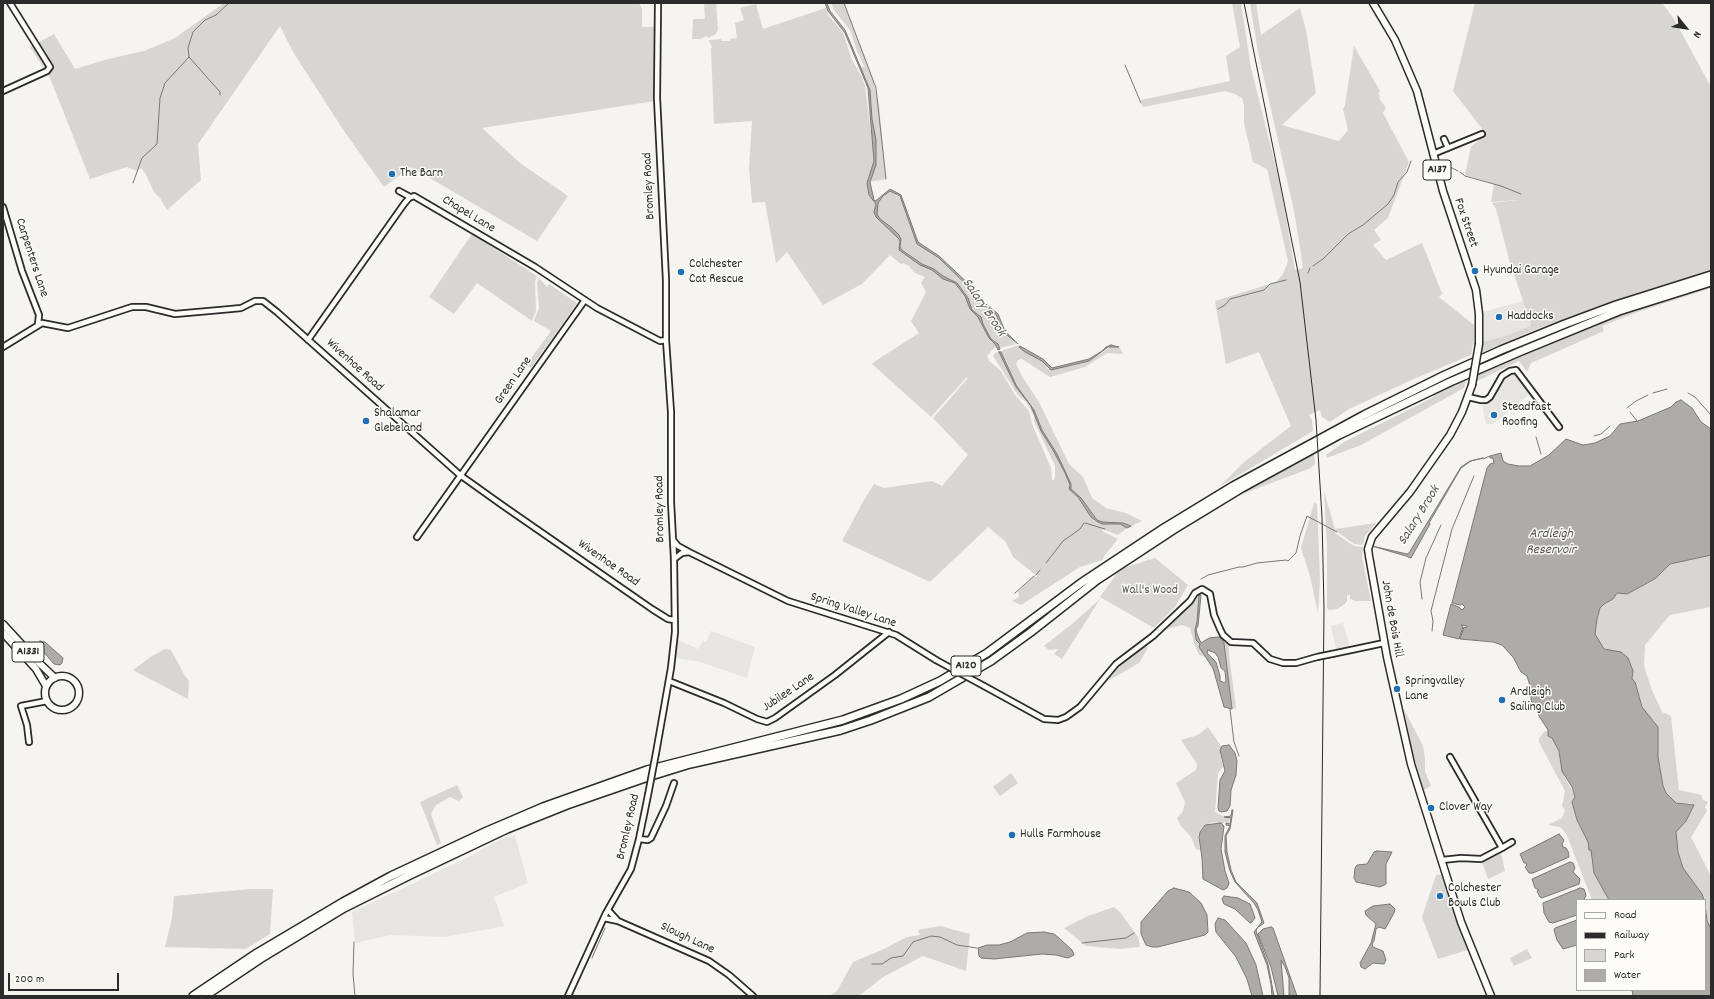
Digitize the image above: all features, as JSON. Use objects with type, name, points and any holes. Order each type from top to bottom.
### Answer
[{"type":"highway","name":"A120","points":[[193,996],[257,953],[343,902],[391,876],[487,831],[558,802],[647,770],[843,720],[901,699],[933,684],[987,653],[1081,583],[1170,524],[1232,486],[1364,415],[1445,375],[1530,338],[1616,306],[1711,275]]},
{"type":"highway","name":"A120","points":[[205,996],[267,955],[344,908],[417,871],[507,829],[588,797],[648,777],[690,764],[841,730],[929,697],[991,661],[1031,632],[1097,580],[1173,530],[1242,488],[1339,435],[1450,382],[1519,352],[1620,311],[1711,282]]},
{"type":"main road","name":"Fox Street","points":[[1373,3],[1395,40],[1414,84],[1436,153],[1443,191],[1476,290],[1479,314],[1479,344],[1476,366]]},
{"type":"main road","name":"John de Bois Hill","points":[[1476,366],[1468,397],[1458,420],[1446,441],[1410,492],[1376,532],[1368,549],[1369,563],[1384,643],[1408,751],[1463,927],[1491,996]]},
{"type":"main road","name":"A1331","points":[[3,624],[55,678]]},
{"type":"main road","name":"A1331","points":[[3,633],[36,669],[46,686]]},
{"type":"main road","points":[[64,677],[73,681],[78,689],[77,699],[72,707],[63,710],[54,708],[47,702],[45,692],[46,686],[55,678],[64,677]]},
{"type":"street","points":[[3,91],[50,68],[10,3]]},
{"type":"street","name":"Bromley Road","points":[[568,996],[604,918],[631,869],[639,840],[648,795],[674,650],[674,559],[671,502],[672,412],[666,340],[666,280],[657,98],[658,3]]},
{"type":"street","points":[[1436,153],[1482,134]]},
{"type":"street","points":[[1444,139],[1448,148]]},
{"type":"street","name":"Chapel Lane","points":[[399,191],[410,197],[418,198],[444,213],[585,300],[660,341],[666,340]]},
{"type":"street","points":[[308,340],[410,197]]},
{"type":"street","name":"Carpenters Lane","points":[[3,207],[22,271],[39,315]]},
{"type":"street","name":"Wivenhoe Road","points":[[40,323],[49,323],[68,328],[136,306],[172,314],[184,314],[239,308],[257,300],[269,305],[460,474],[502,505],[668,619],[674,620]]},
{"type":"street","name":"Green Lane","points":[[416,537],[585,300]]},
{"type":"street","points":[[39,315],[49,323]]},
{"type":"street","points":[[3,347],[40,323],[39,315]]},
{"type":"street","points":[[1468,397],[1486,400],[1490,397],[1502,376],[1510,371],[1516,370],[1559,427]]},
{"type":"street","name":"Spring Valley Lane","points":[[673,540],[678,546],[689,552],[788,601],[888,632],[1044,719],[1058,720],[1066,717],[1084,702],[1116,664],[1154,636],[1190,601],[1195,593],[1202,589],[1207,591],[1211,596],[1214,615],[1225,637],[1231,642],[1253,643],[1270,659],[1283,663],[1296,663],[1384,643]]},
{"type":"street","points":[[674,559],[683,553],[689,552]]},
{"type":"street","name":"Jubilee Lane","points":[[669,681],[767,722],[776,718],[835,675],[888,632]]},
{"type":"street","points":[[29,742],[27,725],[21,706],[47,702]]},
{"type":"street","points":[[1450,756],[1502,848]]},
{"type":"street","points":[[639,840],[648,840],[651,838],[666,806],[674,783]]},
{"type":"street","points":[[1442,860],[1461,858],[1481,859],[1512,842]]},
{"type":"street","name":"Slough Lane","points":[[608,910],[618,921],[708,961],[729,975],[752,996]]},
{"type":"street","points":[[604,918],[618,921]]},
{"type":"shaded area","name":"Haddocks","points":[[1523,301],[1532,327],[1483,344],[1483,312]]},
{"type":"shaded area","points":[[1514,369],[1532,392],[1493,424],[1486,424],[1481,400],[1486,400],[1502,376]]},
{"type":"shaded area","points":[[1343,623],[1350,646],[1336,649],[1331,626]]},
{"type":"shaded area","points":[[711,631],[755,647],[747,678],[697,661],[673,658],[674,638],[698,649],[703,641],[706,642]]},
{"type":"shaded area","points":[[515,836],[528,883],[494,897],[504,926],[445,937],[391,935],[355,943],[352,912],[473,855],[506,837]]},
{"type":"green space","points":[[224,3],[639,3],[642,9],[642,27],[655,27],[655,101],[482,128],[520,163],[568,196],[537,241],[411,167],[384,187],[344,131],[293,52],[280,26],[198,144],[201,180],[167,210],[160,198],[154,192],[141,168],[137,171],[127,167],[90,179],[50,78],[30,47],[54,34],[75,69],[104,60],[144,51],[175,38]]},
{"type":"green space","points":[[704,3],[716,3],[718,30],[716,34],[708,38],[707,36],[700,39],[692,39],[693,19],[705,19]]},
{"type":"green space","points":[[831,3],[844,3],[873,79],[879,106],[886,179],[870,182],[876,165],[876,140],[872,119],[870,90],[861,68],[864,66],[850,30],[834,10]]},
{"type":"green space","points":[[1232,3],[1241,3],[1251,68],[1281,187],[1295,270],[1303,268],[1294,211],[1258,52],[1250,3],[1256,3],[1261,35],[1300,8],[1306,30],[1316,93],[1282,125],[1339,141],[1348,130],[1343,109],[1345,105],[1354,46],[1380,91],[1378,94],[1380,96],[1379,98],[1386,108],[1383,113],[1409,162],[1388,218],[1374,230],[1381,240],[1373,245],[1386,260],[1422,243],[1443,293],[1439,297],[1474,325],[1474,340],[1471,355],[1416,378],[1349,409],[1330,422],[1322,417],[1320,410],[1309,415],[1312,420],[1313,431],[1219,487],[1243,463],[1291,426],[1259,352],[1226,364],[1215,301],[1276,282],[1283,274],[1288,261],[1267,169],[1253,162],[1244,123],[1244,106],[1242,98],[1225,91],[1143,107],[1141,100],[1230,81],[1226,56],[1240,47]]},
{"type":"green space","points":[[1475,3],[1662,3],[1674,19],[1711,87],[1711,271],[1606,304],[1539,328],[1480,353],[1481,342],[1500,338],[1531,326],[1531,324],[1510,263],[1496,209],[1492,203],[1519,200],[1491,202],[1494,184],[1465,175],[1471,147],[1486,134],[1453,91]]},
{"type":"green space","points":[[756,4],[763,29],[826,8],[829,16],[843,33],[852,60],[862,77],[865,86],[874,161],[867,183],[869,195],[876,204],[876,217],[898,238],[900,241],[899,250],[920,265],[932,270],[943,279],[954,282],[965,296],[970,309],[978,317],[989,338],[995,344],[995,347],[987,356],[989,361],[1001,371],[1015,395],[1029,411],[1032,424],[1051,468],[1052,480],[1054,480],[1055,477],[1055,466],[1034,421],[1034,416],[1026,402],[1017,394],[993,356],[995,353],[1019,345],[1025,352],[1042,360],[1048,369],[1053,369],[1089,361],[1111,347],[1119,346],[1123,354],[1107,353],[1085,367],[1050,377],[1022,359],[1018,360],[1016,364],[1023,378],[1039,402],[1069,464],[1083,477],[1092,498],[1106,508],[1126,513],[1142,521],[1133,525],[1132,528],[1131,525],[1123,523],[1102,522],[1097,520],[1081,498],[1071,489],[1071,484],[1057,454],[1042,430],[1034,409],[1016,384],[1001,352],[999,352],[1016,387],[1031,406],[1041,431],[1065,473],[1070,485],[1069,489],[1078,497],[1095,520],[1102,524],[1120,524],[1127,528],[1118,535],[1102,529],[1102,531],[1118,539],[1104,556],[1103,560],[1080,567],[1021,605],[1012,601],[1019,597],[1018,591],[1034,576],[1037,576],[1013,557],[1006,542],[988,527],[930,582],[842,541],[874,484],[884,488],[932,481],[942,486],[968,455],[933,418],[968,378],[966,378],[931,417],[872,364],[919,333],[911,321],[926,292],[921,283],[925,277],[915,273],[909,266],[903,263],[901,264],[890,255],[862,284],[823,305],[787,252],[776,263],[765,202],[752,203],[749,168],[752,121],[714,124],[712,48],[709,40],[721,39],[721,41],[730,41],[730,39],[737,38],[735,23],[744,20],[740,8]]},
{"type":"green space","points":[[891,191],[901,199],[917,244],[941,260],[974,292],[986,306],[996,314],[1002,331],[1016,344],[1000,348],[998,344],[991,339],[979,315],[972,310],[966,295],[957,283],[943,276],[932,268],[922,264],[901,248],[901,239],[889,225],[880,219],[877,214],[878,203],[887,192]]},
{"type":"green space","points":[[472,234],[537,276],[535,282],[536,311],[532,321],[477,283],[454,314],[429,297]]},
{"type":"green space","points":[[539,278],[547,287],[549,284],[577,303],[531,368],[526,365],[551,331],[534,321],[539,308],[537,283]]},
{"type":"green space","points":[[1711,286],[1711,288],[1638,312],[1602,326],[1604,331],[1531,363],[1527,372],[1519,361],[1475,382],[1478,369],[1611,317]]},
{"type":"green space","points":[[1467,377],[1464,388],[1361,445],[1327,458],[1326,455],[1344,442],[1426,401],[1433,397],[1434,393]]},
{"type":"green space","points":[[1314,452],[1315,464],[1311,468],[1240,495]]},
{"type":"green space","points":[[1324,491],[1335,529],[1376,523],[1365,536],[1363,545],[1354,544],[1335,530],[1335,533],[1354,546],[1363,547],[1362,557],[1371,601],[1355,601],[1350,599],[1350,595],[1347,595],[1347,601],[1345,604],[1337,609],[1329,610],[1327,608],[1327,546]]},
{"type":"green space","points":[[1314,503],[1317,504],[1320,579],[1318,613],[1310,576],[1301,548]]},
{"type":"green space","points":[[1711,555],[1711,607],[1670,615],[1645,645],[1644,666],[1652,690],[1662,712],[1671,716],[1679,790],[1701,795],[1703,800],[1708,802],[1705,807],[1707,811],[1691,837],[1711,876],[1711,929],[1707,921],[1706,899],[1704,899],[1684,871],[1678,852],[1676,831],[1693,805],[1690,803],[1686,804],[1674,802],[1666,793],[1662,783],[1658,757],[1658,737],[1655,722],[1642,707],[1635,682],[1632,679],[1633,673],[1609,651],[1604,649],[1595,634],[1596,620],[1601,607],[1604,604],[1612,600],[1618,593],[1627,594],[1633,592],[1652,579],[1656,578],[1670,564]]},
{"type":"green space","name":"Wall's Wood","points":[[1155,558],[1188,585],[1175,607],[1154,628],[1100,597],[1120,569]]},
{"type":"green space","points":[[1199,595],[1197,622],[1195,628],[1196,640],[1200,644],[1216,676],[1205,657],[1199,655],[1190,628],[1182,625],[1167,629]]},
{"type":"green space","points":[[1100,599],[1062,659],[1054,654],[1058,649],[1049,650],[1044,646],[1072,624]]},
{"type":"green space","points":[[1223,641],[1229,646],[1236,708],[1234,709],[1232,709]]},
{"type":"green space","points":[[1146,646],[1148,648],[1139,663],[1108,681],[1116,670]]},
{"type":"green space","points":[[165,649],[171,650],[189,681],[188,699],[133,670],[152,656]]},
{"type":"green space","points":[[1404,709],[1423,746],[1425,771],[1431,786],[1424,790],[1413,756]]},
{"type":"green space","points":[[1208,727],[1221,746],[1220,754],[1223,767],[1218,773],[1215,812],[1225,817],[1230,817],[1229,823],[1225,822],[1222,824],[1215,822],[1203,826],[1198,834],[1200,850],[1196,849],[1191,837],[1181,826],[1177,818],[1183,811],[1185,802],[1176,783],[1196,770],[1197,764],[1181,740],[1198,735]]},
{"type":"green space","points":[[1545,731],[1548,731],[1548,736],[1552,738],[1558,749],[1565,778],[1575,796],[1572,802],[1577,820],[1588,842],[1589,849],[1591,850],[1594,873],[1608,899],[1592,899],[1566,833],[1560,827],[1548,825],[1562,818],[1565,810],[1562,806],[1565,791],[1539,742],[1539,738]]},
{"type":"green space","points":[[1011,773],[1018,783],[1000,796],[993,787]]},
{"type":"green space","points":[[457,785],[463,797],[459,801],[450,797],[436,805],[431,814],[441,843],[437,845],[420,802]]},
{"type":"green space","points":[[1501,853],[1505,871],[1488,879],[1482,862]]},
{"type":"green space","name":"Colchester Bowls Club","points":[[1444,874],[1468,950],[1438,959],[1422,917],[1436,875]]},
{"type":"green space","points":[[251,889],[273,889],[270,934],[246,949],[165,947],[172,918],[174,896]]},
{"type":"green space","points":[[1114,907],[1120,912],[1138,937],[1139,947],[1120,949],[1086,946],[1064,928],[1088,916]]},
{"type":"green space","points":[[940,926],[970,934],[966,971],[923,956],[883,977],[859,996],[829,996],[837,991],[853,962],[884,949],[907,937],[920,935],[918,930]]},
{"type":"green space","points":[[1527,949],[1532,958],[1514,966],[1510,958]]},
{"type":"water","points":[[825,3],[827,3],[830,11],[845,30],[870,90],[872,119],[876,140],[876,165],[870,182],[874,200],[875,201],[878,199],[890,189],[901,195],[918,242],[939,256],[974,289],[987,305],[998,314],[1005,331],[1018,344],[1002,331],[996,314],[986,306],[974,292],[939,258],[917,244],[900,196],[890,191],[883,196],[878,203],[877,214],[880,219],[899,235],[901,239],[900,247],[902,250],[922,264],[934,269],[943,276],[957,283],[968,298],[972,310],[981,317],[991,339],[998,344],[1000,349],[998,350],[989,338],[978,317],[970,309],[965,296],[955,283],[943,279],[932,270],[920,265],[899,250],[900,241],[898,238],[876,217],[874,212],[876,204],[869,195],[867,183],[874,161],[868,88],[845,33],[828,11]]},
{"type":"water","points":[[1111,345],[1119,347],[1108,347],[1089,361],[1051,370],[1042,361],[1019,347],[1020,346],[1043,359],[1052,368],[1089,359]]},
{"type":"water","points":[[999,352],[1001,352],[1016,385],[1034,410],[1042,430],[1057,454],[1071,484],[1071,489],[1081,498],[1097,520],[1102,522],[1123,523],[1131,526],[1127,528],[1120,524],[1102,524],[1098,522],[1091,517],[1078,497],[1069,489],[1070,485],[1065,473],[1041,431],[1031,406],[1016,387]]},
{"type":"water","name":"Ardleigh Reservoir","points":[[1681,400],[1692,408],[1701,422],[1711,429],[1711,555],[1670,564],[1656,578],[1633,591],[1627,594],[1617,593],[1613,599],[1600,608],[1595,634],[1604,649],[1621,652],[1628,658],[1633,671],[1632,679],[1635,682],[1642,707],[1658,727],[1658,757],[1663,786],[1666,793],[1676,803],[1694,805],[1686,821],[1676,832],[1678,852],[1683,868],[1702,894],[1704,899],[1608,899],[1594,873],[1591,850],[1589,850],[1588,842],[1577,820],[1572,802],[1575,797],[1572,787],[1562,771],[1559,751],[1552,738],[1548,736],[1548,730],[1539,716],[1536,706],[1531,701],[1531,689],[1527,676],[1521,672],[1513,657],[1502,645],[1493,642],[1460,639],[1464,627],[1466,628],[1467,626],[1461,625],[1463,627],[1459,639],[1443,635],[1451,604],[1462,610],[1465,607],[1462,604],[1452,603],[1487,468],[1490,464],[1494,463],[1493,458],[1490,458],[1490,456],[1501,453],[1503,461],[1508,464],[1530,466],[1549,455],[1566,439],[1583,445],[1595,443],[1610,436],[1620,424],[1638,421],[1671,407],[1676,402]]},
{"type":"water","points":[[1483,458],[1471,461],[1461,468],[1429,523],[1430,524],[1411,558],[1372,546],[1407,554],[1409,553],[1461,467],[1470,461]]},
{"type":"water","points":[[1199,595],[1201,595],[1198,626],[1196,629],[1197,634],[1201,643],[1209,638],[1218,637],[1221,638],[1224,643],[1232,709],[1224,707],[1213,668],[1199,647],[1200,644],[1196,640],[1195,629]],"holes":[[[1208,650],[1215,653],[1218,657],[1221,668],[1225,671],[1225,683],[1220,681],[1216,662],[1207,653]]]},
{"type":"water","points":[[40,641],[45,642],[63,658],[60,665],[54,664],[42,650],[39,645]]},
{"type":"water","points":[[1229,745],[1235,753],[1237,761],[1236,775],[1231,790],[1230,806],[1227,811],[1221,812],[1218,808],[1220,780],[1225,771],[1220,750],[1222,746]]},
{"type":"water","points":[[1232,810],[1230,829],[1226,836],[1227,852],[1231,870],[1236,882],[1257,903],[1264,923],[1257,928],[1262,922],[1258,910],[1254,903],[1235,882],[1230,871],[1225,852],[1225,836],[1230,826],[1226,825],[1226,823],[1230,824],[1231,818],[1224,817],[1231,816]]},
{"type":"water","points":[[1221,823],[1224,826],[1221,849],[1229,883],[1227,888],[1223,890],[1203,879],[1199,837],[1200,832],[1205,825]]},
{"type":"water","points":[[1559,834],[1564,840],[1562,844],[1568,851],[1569,857],[1533,873],[1529,873],[1525,867],[1527,865],[1524,863],[1520,854]]},
{"type":"water","points":[[1374,852],[1392,852],[1386,864],[1386,884],[1380,887],[1356,882],[1354,878],[1355,868],[1357,865],[1367,864]]},
{"type":"water","points":[[1570,862],[1573,863],[1575,868],[1573,872],[1580,879],[1579,884],[1542,898],[1540,897],[1537,891],[1539,890],[1535,888],[1532,879]]},
{"type":"water","points":[[1174,888],[1189,892],[1201,903],[1207,915],[1208,932],[1205,935],[1158,947],[1146,945],[1141,934],[1141,922],[1168,891]]},
{"type":"water","points":[[1580,888],[1584,889],[1586,895],[1584,899],[1576,899],[1576,915],[1553,923],[1549,922],[1544,913],[1543,903]]},
{"type":"water","points":[[1224,896],[1238,898],[1250,904],[1255,918],[1251,923],[1235,909],[1224,904],[1222,899]]},
{"type":"water","points":[[1390,904],[1395,909],[1394,913],[1385,929],[1379,927],[1376,929],[1372,944],[1373,947],[1383,951],[1386,960],[1384,964],[1373,963],[1365,969],[1361,967],[1360,963],[1371,943],[1376,924],[1366,915],[1365,911],[1373,906]]},
{"type":"water","points":[[1706,913],[1707,921],[1711,929],[1711,996],[1633,996],[1632,991],[1706,991]]},
{"type":"water","points":[[1218,918],[1225,920],[1246,943],[1256,965],[1263,996],[1252,996],[1247,979],[1236,957],[1216,932],[1215,924]]},
{"type":"water","points":[[1576,920],[1576,945],[1563,949],[1557,940],[1554,930],[1555,928]]},
{"type":"water","points":[[1257,928],[1256,931],[1268,964],[1274,996],[1272,996],[1267,965],[1254,932]]},
{"type":"water","points":[[1273,928],[1297,996],[1289,995],[1289,978],[1281,960],[1284,996],[1278,996],[1271,967],[1258,934],[1263,929]]},
{"type":"water","points":[[1044,932],[1054,934],[1072,950],[1074,955],[1068,958],[1042,954],[994,959],[981,958],[979,956],[978,948],[987,945],[999,945],[1010,942],[1027,933]]},
{"type":"waterway","points":[[133,183],[142,158],[157,144],[160,98],[165,83],[189,57],[188,48],[193,32],[205,20],[216,15],[229,3]]},
{"type":"waterway","points":[[844,3],[876,88],[886,179]]},
{"type":"waterway","points":[[189,57],[220,92],[220,95]]},
{"type":"waterway","points":[[1125,65],[1141,103]]},
{"type":"waterway","points":[[1434,145],[1436,152]]},
{"type":"waterway","points":[[1313,266],[1323,259],[1348,234],[1363,225],[1388,204],[1394,195],[1398,182],[1407,172],[1411,161]]},
{"type":"waterway","points":[[1439,161],[1440,164],[1444,164],[1458,171]]},
{"type":"waterway","points":[[1460,172],[1465,176],[1501,186],[1521,194]]},
{"type":"waterway","points":[[1308,273],[1310,268]]},
{"type":"waterway","points":[[1218,309],[1225,305],[1230,299],[1264,290],[1270,284],[1286,280]]},
{"type":"waterway","points":[[1653,393],[1667,389]]},
{"type":"waterway","points":[[1688,393],[1695,397],[1711,415]]},
{"type":"waterway","points":[[1627,408],[1636,401],[1648,395]]},
{"type":"waterway","points":[[1630,412],[1637,421]]},
{"type":"waterway","points":[[1594,436],[1601,434],[1610,426]]},
{"type":"waterway","points":[[1536,437],[1541,454]]},
{"type":"waterway","name":"Salary Brook","points":[[1483,459],[1490,456]]},
{"type":"waterway","points":[[1432,631],[1433,621],[1431,611],[1452,529],[1474,476]]},
{"type":"waterway","name":"Salary Brook","points":[[1201,579],[1208,575],[1257,563],[1288,561],[1296,553],[1307,516],[1337,532]]},
{"type":"waterway","points":[[1046,563],[1063,541],[1080,529],[1084,523]]},
{"type":"waterway","points":[[1085,523],[1105,529]]},
{"type":"waterway","points":[[1422,599],[1420,582],[1426,558],[1441,525]]},
{"type":"waterway","points":[[1036,575],[1040,570]]},
{"type":"waterway","points":[[1015,593],[1034,576]]},
{"type":"waterway","points":[[1230,709],[1234,742],[1239,756]]},
{"type":"waterway","points":[[592,958],[605,928]]},
{"type":"waterway","points":[[1082,943],[1126,938],[1134,933]]},
{"type":"waterway","points":[[872,964],[882,964],[891,958],[903,956],[913,942],[931,936],[940,937],[957,945],[977,948]]},
{"type":"waterway","points":[[354,942],[353,974],[355,996]]},
{"type":"railway","points":[[1244,3],[1300,282],[1316,420],[1322,517],[1324,609],[1320,996]]},
{"type":"place","name":"The Barn","points":[[392,174]]},
{"type":"place","name":"Hyundai Garage","points":[[1475,271]]},
{"type":"place","name":"Colchester Cat Rescue","points":[[681,272]]},
{"type":"place","name":"Haddocks","points":[[1499,317]]},
{"type":"place","name":"Steadfast Roofing","points":[[1494,415]]},
{"type":"place","name":"Shalamar Glebeland","points":[[366,421]]},
{"type":"place","name":"Springvalley Lane","points":[[1397,689]]},
{"type":"place","name":"Ardleigh Sailing Club","points":[[1502,700]]},
{"type":"place","name":"Clover Way","points":[[1431,808]]},
{"type":"place","name":"Hulls Farmhouse","points":[[1012,835]]},
{"type":"place","name":"Colchester Bowls Club","points":[[1440,896]]}]
